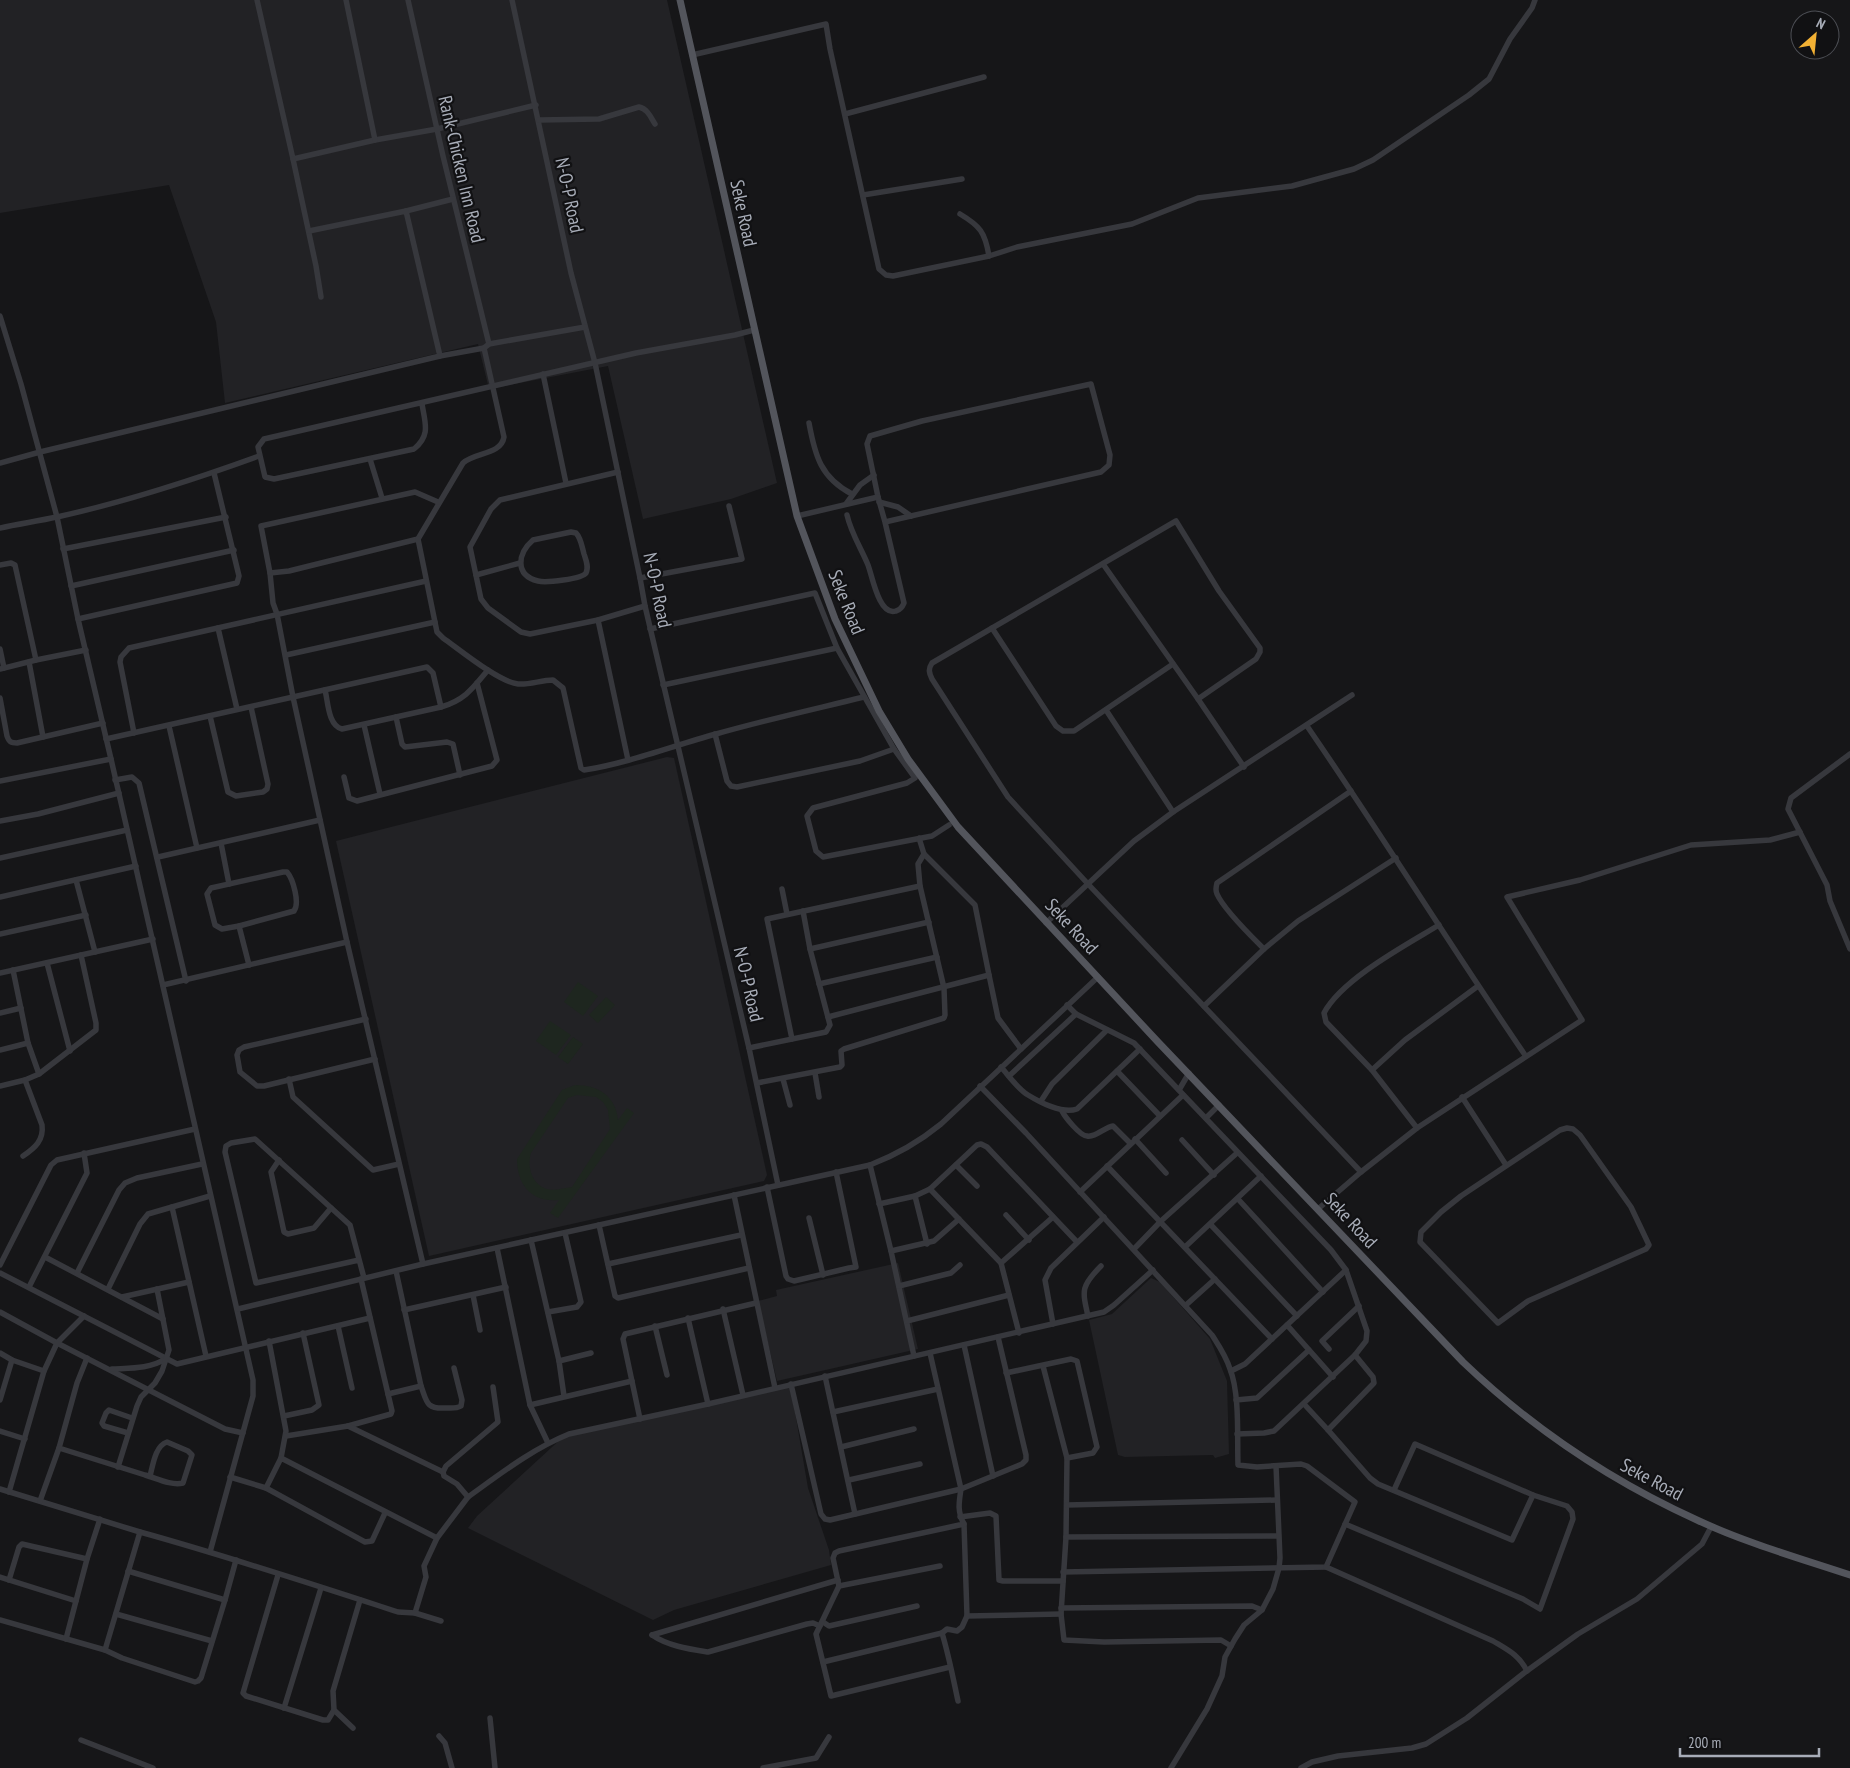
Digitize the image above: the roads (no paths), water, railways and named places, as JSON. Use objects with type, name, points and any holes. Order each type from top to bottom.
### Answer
[{"type":"main road","name":"Seke Road","points":[[680,0],[797,516],[835,620],[853,660],[905,754],[958,827],[1046,923],[1463,1362],[1496,1393],[1564,1446],[1632,1489],[1711,1526],[1850,1576]]},
{"type":"street","points":[[257,0],[309,231],[321,297]]},
{"type":"street","points":[[346,0],[376,140]]},
{"type":"street","name":"Rank-Chicken Inn Road","points":[[408,0],[486,346],[504,437],[503,442],[497,448],[474,456],[463,463],[438,502]]},
{"type":"street","name":"N-O-P Road","points":[[512,0],[571,273],[595,363],[650,629],[749,1048],[778,1185]]},
{"type":"street","points":[[692,55],[826,24],[879,269],[886,275],[892,276],[989,256],[1017,247],[1132,224],[1198,198],[1292,186],[1363,166],[1469,95],[1489,78],[1510,39],[1532,8],[1535,0]]},
{"type":"street","points":[[846,114],[984,77]]},
{"type":"street","points":[[293,159],[376,140],[437,130],[536,104]]},
{"type":"street","points":[[539,120],[599,119],[640,107],[647,112],[655,124]]},
{"type":"street","points":[[863,195],[962,179]]},
{"type":"street","points":[[309,231],[406,211],[453,199]]},
{"type":"street","points":[[406,211],[440,356]]},
{"type":"street","points":[[960,214],[981,230],[986,237],[989,256]]},
{"type":"street","points":[[0,320],[40,452],[57,517],[78,620],[128,830],[202,1164],[238,1309],[253,1380],[253,1396],[244,1433],[210,1552]]},
{"type":"street","points":[[0,463],[440,356],[585,326]]},
{"type":"street","points":[[422,404],[426,432],[422,442],[414,449],[271,480],[265,477],[258,447],[264,439],[636,353],[754,330]]},
{"type":"street","points":[[543,374],[566,483]]},
{"type":"street","points":[[847,515],[854,537],[868,564],[880,602],[887,610],[892,612],[902,607],[904,603],[878,499],[867,440],[873,434],[922,421],[1091,384],[1110,455],[1109,464],[1106,469],[1096,474],[885,522]]},
{"type":"street","points":[[808,423],[812,445],[830,480],[852,494]]},
{"type":"street","points":[[0,528],[57,517],[155,491],[214,473],[259,456]]},
{"type":"street","points":[[370,459],[382,498]]},
{"type":"street","points":[[618,472],[506,497],[495,504],[470,547],[481,599],[485,606],[522,632],[534,634],[598,620],[645,606]]},
{"type":"street","points":[[78,620],[237,583],[239,576],[234,550],[214,473]]},
{"type":"street","points":[[846,504],[860,485],[874,475]]},
{"type":"street","points":[[423,1264],[347,942],[293,697],[286,655],[273,603],[270,573],[261,526],[416,492],[438,502],[418,539],[437,632],[488,670],[515,683],[553,680],[563,688],[581,768],[584,770],[628,760],[715,734],[864,697]]},
{"type":"street","points":[[797,516],[846,504],[878,499],[911,516]]},
{"type":"street","points":[[640,578],[742,559],[729,506]]},
{"type":"street","points":[[63,549],[226,517]]},
{"type":"street","points":[[1198,699],[1256,659],[1260,648],[1219,591],[1176,521],[932,664],[929,670],[1008,797],[1360,1172]]},
{"type":"street","points":[[574,532],[580,538],[588,567],[581,577],[543,582],[528,577],[520,563],[524,550],[534,540],[574,532]]},
{"type":"street","points":[[270,573],[418,539]]},
{"type":"street","points":[[71,586],[234,550]]},
{"type":"street","points":[[0,565],[11,563],[15,565],[36,660]]},
{"type":"street","points":[[476,575],[520,563]]},
{"type":"street","points":[[1103,564],[1244,767]]},
{"type":"street","points":[[134,733],[120,662],[131,647],[426,581]]},
{"type":"street","points":[[650,629],[815,593],[837,648],[894,749],[915,778],[907,783],[813,808],[807,816],[816,851],[823,857],[932,836],[949,825]]},
{"type":"street","points":[[598,620],[628,760]]},
{"type":"street","points":[[286,655],[435,622]]},
{"type":"street","points":[[218,628],[237,709]]},
{"type":"street","points":[[992,628],[1056,726],[1063,731],[1074,731],[1173,664]]},
{"type":"street","points":[[663,684],[837,648]]},
{"type":"street","points":[[0,649],[2,668],[86,650]]},
{"type":"street","points":[[29,662],[43,737]]},
{"type":"street","points":[[106,739],[427,667],[433,673],[441,707]]},
{"type":"street","points":[[325,690],[332,720],[335,726],[342,729],[456,703],[488,670]]},
{"type":"street","points":[[344,777],[351,800],[357,801],[492,766],[497,760],[477,683]]},
{"type":"street","points":[[1046,923],[1134,841],[1173,812],[1352,695]]},
{"type":"street","points":[[0,698],[7,736],[10,742],[17,743],[103,723]]},
{"type":"street","points":[[210,716],[228,792],[236,796],[263,792],[267,789],[268,784],[252,706]]},
{"type":"street","points":[[1106,710],[1173,812]]},
{"type":"street","points":[[396,717],[402,744],[405,747],[447,742],[453,744],[460,775]]},
{"type":"street","points":[[364,725],[380,794]]},
{"type":"street","points":[[169,726],[197,848]]},
{"type":"street","points":[[1307,726],[1352,791],[1478,986],[1526,1055]]},
{"type":"street","points":[[715,734],[727,781],[731,786],[737,787],[860,761],[894,749]]},
{"type":"street","points":[[1850,754],[1791,798],[1788,809],[1828,885],[1830,901],[1850,949]]},
{"type":"street","points":[[0,781],[111,759]]},
{"type":"street","points":[[115,780],[132,777],[140,782],[186,981]]},
{"type":"street","points":[[1264,949],[1218,897],[1216,890],[1218,883],[1352,791]]},
{"type":"street","points":[[0,821],[38,814],[119,793]]},
{"type":"street","points":[[158,857],[320,820]]},
{"type":"street","points":[[0,858],[128,830]]},
{"type":"street","points":[[1318,1209],[1360,1172],[1417,1128],[1582,1020],[1507,897],[1580,880],[1691,845],[1770,840],[1800,832]]},
{"type":"street","points":[[919,838],[924,854],[975,905],[998,1018],[1021,1049]]},
{"type":"street","points":[[221,843],[229,884]]},
{"type":"street","points":[[757,1083],[840,1067],[842,1065],[841,1051],[844,1049],[942,1020],[945,1015],[944,988],[920,886],[918,864],[924,854]]},
{"type":"street","points":[[1204,1006],[1264,949],[1298,921],[1396,858]]},
{"type":"street","points":[[0,897],[136,866]]},
{"type":"street","points":[[287,872],[297,904],[294,911],[239,926],[222,929],[217,927],[207,894],[211,888],[287,872]]},
{"type":"street","points":[[76,880],[95,952]]},
{"type":"street","points":[[792,1040],[767,919],[920,886]]},
{"type":"street","points":[[782,890],[787,914]]},
{"type":"street","points":[[749,1048],[826,1032],[830,1025],[818,984],[803,911]]},
{"type":"street","points":[[0,934],[86,915]]},
{"type":"street","points":[[810,949],[929,922]]},
{"type":"street","points":[[1417,1128],[1372,1070],[1326,1022],[1324,1013],[1354,980],[1386,957],[1440,925]]},
{"type":"street","points":[[239,926],[249,965]]},
{"type":"street","points":[[0,973],[153,939]]},
{"type":"street","points":[[163,985],[347,942]]},
{"type":"street","points":[[0,1086],[40,1074],[94,1032],[96,1027],[81,955]]},
{"type":"street","points":[[818,984],[937,957]]},
{"type":"street","points":[[47,963],[70,1051]]},
{"type":"street","points":[[13,970],[28,1043],[40,1074]]},
{"type":"street","points":[[828,1017],[989,975]]},
{"type":"street","points":[[238,1309],[423,1264],[870,1165],[902,1152],[941,1124],[1098,977]]},
{"type":"street","points":[[1372,1070],[1405,1040],[1478,986]]},
{"type":"street","points":[[1067,1005],[1076,1014],[1131,1041],[1140,1049],[1331,1250],[1346,1270],[1359,1306],[1367,1336],[1366,1341],[1333,1377],[1274,1431],[1237,1434]]},
{"type":"street","points":[[0,1013],[20,1008]]},
{"type":"street","points":[[1009,1076],[1076,1014]]},
{"type":"street","points":[[366,1018],[244,1047],[239,1050],[238,1055],[240,1072],[257,1086],[264,1086],[375,1059]]},
{"type":"street","points":[[1041,1101],[1052,1084],[1107,1030]]},
{"type":"street","points":[[0,1050],[28,1043]]},
{"type":"street","points":[[1001,1067],[1027,1095],[1062,1111],[1077,1109],[1140,1049]]},
{"type":"street","points":[[1117,1071],[1160,1116]]},
{"type":"street","points":[[815,1073],[819,1097]]},
{"type":"street","points":[[1080,1192],[1160,1116],[1181,1092],[1189,1073]]},
{"type":"street","points":[[289,1079],[293,1097],[373,1170],[399,1164]]},
{"type":"street","points":[[783,1079],[790,1105]]},
{"type":"street","points":[[23,1156],[38,1144],[43,1132],[25,1080]]},
{"type":"street","points":[[980,1086],[1134,1249],[1212,1335],[1231,1370],[1236,1400],[1238,1465],[1276,1466],[1301,1464],[1307,1466],[1355,1502],[1326,1567]]},
{"type":"street","points":[[1462,1097],[1506,1165]]},
{"type":"street","points":[[1206,1118],[1219,1105]]},
{"type":"street","points":[[1062,1111],[1064,1116],[1084,1135],[1089,1136],[1113,1126],[1133,1141],[1166,1174]]},
{"type":"street","points":[[0,1265],[51,1165],[57,1160],[195,1129]]},
{"type":"street","points":[[1573,1129],[1580,1134],[1631,1207],[1649,1245],[1646,1249],[1528,1302],[1498,1323],[1420,1242],[1420,1238],[1422,1230],[1441,1212],[1506,1165],[1560,1130],[1573,1129]]},
{"type":"street","points":[[286,1436],[348,1426],[391,1414],[392,1411],[370,1318],[359,1260],[350,1225],[255,1139],[231,1143],[226,1146],[225,1152],[256,1283],[359,1260]]},
{"type":"street","points":[[1182,1140],[1214,1175]]},
{"type":"street","points":[[880,1204],[915,1196],[930,1189],[977,1145],[984,1144],[1077,1242]]},
{"type":"street","points":[[29,1287],[87,1173],[84,1153]]},
{"type":"street","points":[[1134,1249],[1161,1221],[1237,1153]]},
{"type":"street","points":[[279,1160],[271,1172],[284,1232],[288,1234],[314,1228],[331,1208]]},
{"type":"street","points":[[77,1273],[125,1182],[202,1164]]},
{"type":"street","points":[[870,1165],[914,1356]]},
{"type":"street","points":[[956,1165],[977,1186]]},
{"type":"street","points":[[1107,1166],[1272,1339]]},
{"type":"street","points":[[767,1187],[788,1279],[794,1281],[823,1275],[856,1267],[836,1172]]},
{"type":"street","points":[[1185,1247],[1238,1200],[1261,1176]]},
{"type":"street","points":[[930,1189],[1001,1264],[1019,1332]]},
{"type":"street","points":[[734,1195],[775,1388]]},
{"type":"street","points":[[108,1289],[140,1224],[148,1214],[210,1196]]},
{"type":"street","points":[[915,1196],[927,1244]]},
{"type":"street","points":[[1238,1200],[1323,1292]]},
{"type":"street","points":[[172,1207],[206,1356]]},
{"type":"street","points":[[1006,1215],[1029,1240]]},
{"type":"street","points":[[1001,1264],[1053,1217]]},
{"type":"street","points":[[1053,1324],[1045,1280],[1051,1268],[1104,1217]]},
{"type":"street","points":[[809,1218],[823,1275]]},
{"type":"street","points":[[891,1251],[927,1244],[937,1239],[959,1219]]},
{"type":"street","points":[[1211,1224],[1297,1316]]},
{"type":"street","points":[[599,1225],[615,1296],[621,1298],[749,1268]]},
{"type":"street","points":[[548,1312],[577,1306],[581,1302],[565,1233]]},
{"type":"street","points":[[608,1264],[741,1235]]},
{"type":"street","points":[[531,1240],[559,1361],[564,1396]]},
{"type":"street","points":[[497,1248],[530,1405],[548,1443]]},
{"type":"street","points":[[45,1257],[163,1318]]},
{"type":"street","points":[[899,1286],[951,1273],[960,1265]]},
{"type":"street","points":[[1088,1316],[1083,1292],[1088,1280],[1101,1266]]},
{"type":"street","points":[[415,1613],[426,1577],[424,1566],[437,1538],[468,1497],[548,1443],[568,1434],[708,1404],[1088,1316],[1109,1309],[1153,1270]]},
{"type":"street","points":[[1231,1370],[1245,1364],[1346,1270]]},
{"type":"street","points":[[396,1271],[421,1386],[427,1404],[430,1407],[457,1408],[461,1406],[462,1400],[454,1368]]},
{"type":"street","points":[[0,1273],[165,1358],[180,1363],[245,1346],[370,1318]]},
{"type":"street","points":[[1186,1305],[1215,1278]]},
{"type":"street","points":[[122,1296],[189,1282]]},
{"type":"street","points":[[404,1310],[506,1287]]},
{"type":"street","points":[[118,1467],[132,1418],[141,1397],[155,1383],[162,1371],[169,1350],[157,1289]]},
{"type":"street","points":[[473,1295],[480,1330]]},
{"type":"street","points":[[907,1321],[1009,1295]]},
{"type":"street","points":[[640,1419],[623,1336],[626,1332],[756,1303]]},
{"type":"street","points":[[1329,1349],[1322,1341],[1359,1306]]},
{"type":"street","points":[[723,1310],[744,1395]]},
{"type":"street","points":[[0,1312],[57,1344],[110,1369],[225,1430],[244,1433]]},
{"type":"street","points":[[9,1492],[44,1371],[57,1344],[84,1316]]},
{"type":"street","points":[[688,1318],[708,1404]]},
{"type":"street","points":[[1287,1325],[1333,1377]]},
{"type":"street","points":[[338,1326],[352,1388]]},
{"type":"street","points":[[654,1326],[667,1375]]},
{"type":"street","points":[[284,1416],[312,1410],[319,1405],[303,1333]]},
{"type":"street","points":[[792,1384],[823,1517],[830,1520],[961,1489],[1022,1464],[1026,1458],[998,1337]]},
{"type":"street","points":[[266,1488],[281,1458],[286,1436],[284,1416],[269,1341]]},
{"type":"street","points":[[964,1344],[993,1476]]},
{"type":"street","points":[[1236,1400],[1258,1398],[1310,1350]]},
{"type":"street","points":[[823,1662],[942,1634],[947,1628],[958,1631],[967,1616],[964,1524],[958,1507],[961,1489],[930,1352]]},
{"type":"street","points":[[0,1353],[12,1360],[44,1371]]},
{"type":"street","points":[[559,1361],[591,1353]]},
{"type":"street","points":[[1328,1430],[1374,1383],[1374,1377],[1355,1355]]},
{"type":"street","points":[[40,1501],[59,1448],[77,1383],[87,1358]]},
{"type":"street","points":[[110,1369],[158,1364],[165,1358]]},
{"type":"street","points":[[1006,1373],[1071,1359],[1076,1360],[1097,1447],[1093,1453],[1067,1458]]},
{"type":"street","points":[[0,1400],[12,1360]]},
{"type":"street","points":[[1043,1366],[1067,1458],[1066,1537],[1061,1611],[1064,1640],[1104,1642],[1221,1640],[1231,1646]]},
{"type":"street","points":[[825,1376],[855,1514]]},
{"type":"street","points":[[530,1405],[632,1381]]},
{"type":"street","points":[[388,1394],[421,1386]]},
{"type":"street","points":[[443,1472],[446,1466],[498,1422],[493,1387]]},
{"type":"street","points":[[833,1412],[938,1389]]},
{"type":"street","points":[[1304,1404],[1370,1478],[1512,1540],[1532,1495]]},
{"type":"street","points":[[128,1433],[104,1426],[102,1423],[109,1410],[132,1418]]},
{"type":"street","points":[[348,1426],[443,1472],[444,1476],[458,1484],[468,1497]]},
{"type":"street","points":[[841,1447],[914,1429]]},
{"type":"street","points":[[0,1430],[25,1439]]},
{"type":"street","points":[[59,1448],[118,1467],[178,1484],[183,1483],[192,1455],[188,1451],[167,1442],[162,1444],[158,1448],[150,1476]]},
{"type":"street","points":[[1345,1524],[1523,1599],[1540,1609],[1573,1519],[1572,1512],[1567,1506],[1532,1495],[1415,1444],[1394,1490]]},
{"type":"street","points":[[281,1458],[437,1538]]},
{"type":"street","points":[[849,1480],[920,1464]]},
{"type":"street","points":[[1171,1768],[1207,1709],[1222,1676],[1225,1657],[1231,1646],[1244,1625],[1262,1610],[1273,1589],[1279,1568],[1276,1466]]},
{"type":"street","points":[[230,1477],[266,1488],[365,1542],[372,1541],[385,1513]]},
{"type":"street","points":[[0,1489],[257,1566],[398,1612],[415,1613],[441,1621]]},
{"type":"street","points":[[1067,1506],[1277,1500]]},
{"type":"street","points":[[960,1517],[990,1513],[996,1516],[999,1580],[1062,1580]]},
{"type":"street","points":[[66,1639],[87,1559],[100,1519]]},
{"type":"street","points":[[950,1667],[831,1696],[816,1634],[839,1583],[833,1558],[839,1550],[964,1524]]},
{"type":"street","points":[[1302,1768],[1312,1762],[1338,1756],[1412,1748],[1426,1744],[1467,1718],[1578,1634],[1637,1599],[1702,1544],[1711,1526]]},
{"type":"street","points":[[105,1650],[140,1532]]},
{"type":"street","points":[[1066,1537],[1278,1536]]},
{"type":"street","points":[[9,1580],[19,1547],[22,1544],[87,1559]]},
{"type":"street","points":[[0,1620],[105,1650],[122,1658],[195,1682],[201,1678],[236,1560]]},
{"type":"street","points":[[917,1606],[830,1626],[813,1623],[807,1624],[708,1652],[691,1650],[664,1642],[652,1635],[839,1583],[940,1566]]},
{"type":"street","points":[[1063,1572],[1326,1567],[1493,1641],[1521,1660],[1527,1671]]},
{"type":"street","points":[[128,1570],[145,1577],[225,1600]]},
{"type":"street","points":[[278,1574],[243,1693],[246,1696],[328,1720],[334,1710],[332,1691],[360,1600]]},
{"type":"street","points":[[0,1577],[76,1601]]},
{"type":"street","points":[[284,1708],[321,1588]]},
{"type":"street","points":[[967,1616],[1061,1611],[1252,1606],[1262,1610]]},
{"type":"street","points":[[116,1614],[212,1641]]},
{"type":"street","points":[[942,1634],[949,1654],[958,1701]]},
{"type":"street","points":[[334,1710],[353,1728]]},
{"type":"street","points":[[490,1718],[495,1768]]},
{"type":"street","points":[[439,1736],[445,1743],[452,1768]]},
{"type":"street","points":[[763,1768],[812,1760],[818,1756],[830,1737]]},
{"type":"street","points":[[81,1740],[152,1768]]}]
